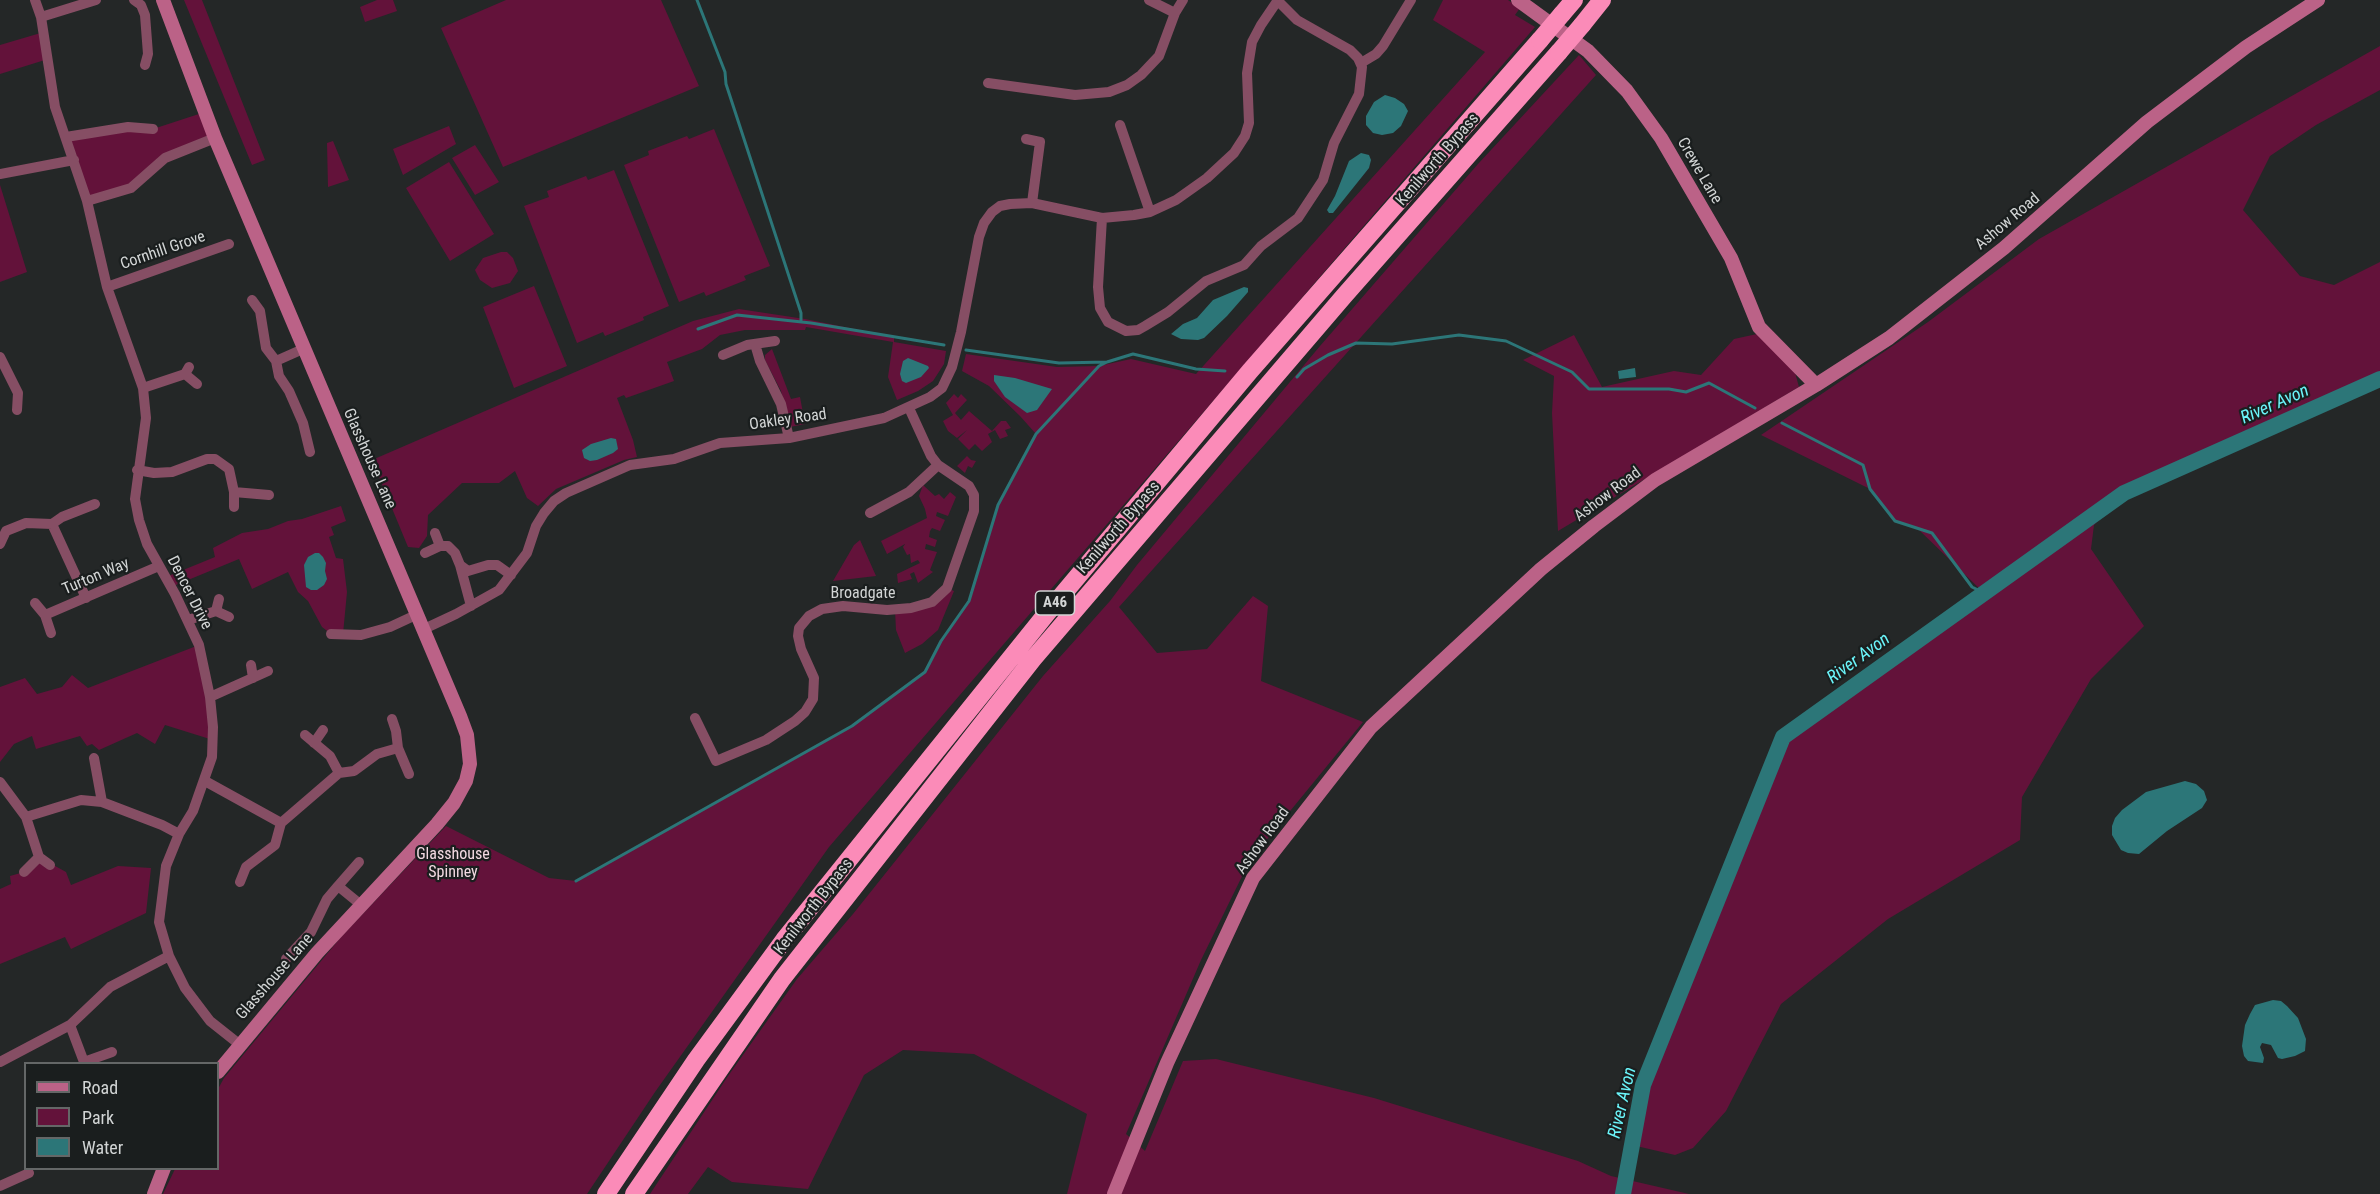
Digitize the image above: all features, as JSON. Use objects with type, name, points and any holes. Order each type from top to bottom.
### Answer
[{"type":"highway","name":"Kenilworth Bypass","points":[[634,1194],[782,979],[1033,659],[1344,296],[1602,0]]},
{"type":"highway","name":"Kenilworth Bypass","points":[[606,1194],[696,1060],[784,940],[1040,621],[1250,371],[1568,7]]},
{"type":"street","name":"Dencer Drive","points":[[34,0],[41,16],[51,87],[87,201],[107,287],[142,387],[146,418],[137,470],[135,499],[139,520],[147,544],[199,645],[210,697],[213,727],[212,757],[193,811],[179,834],[166,866],[159,922],[169,956],[185,988],[210,1021],[239,1044]]},
{"type":"street","points":[[41,16],[96,0]]},
{"type":"street","points":[[134,0],[141,5],[145,15],[148,54],[145,65]]},
{"type":"street","name":"Glasshouse Lane","points":[[163,0],[215,138],[303,349],[424,628],[467,735],[470,764],[466,781],[454,803],[437,824],[360,904],[239,1044],[219,1071]]},
{"type":"street","points":[[1149,0],[1175,13]]},
{"type":"street","points":[[988,83],[1020,84],[1052,93],[1086,95],[1109,92],[1127,85],[1153,65],[1161,53],[1182,0]]},
{"type":"street","points":[[1026,139],[1040,142],[1032,204],[1102,218],[1150,212],[1176,200],[1207,178],[1241,144],[1249,123],[1247,73],[1252,42],[1277,0],[1297,20],[1350,50],[1361,63],[1359,94],[1334,143],[1323,180],[1298,218],[1261,246],[1244,265],[1206,281],[1168,312],[1138,330],[1119,329],[1108,322],[1100,308],[1098,287],[1102,218]]},
{"type":"street","points":[[1361,63],[1376,54],[1383,46],[1411,0]]},
{"type":"street","name":"Crewe Lane","points":[[1518,0],[1588,51],[1627,91],[1661,138],[1731,258],[1760,327],[1816,385]]},
{"type":"street","name":"Ashow Road","points":[[1114,1194],[1167,1063],[1253,878],[1371,727],[1508,599],[1594,526],[1655,480],[1816,385],[1889,338],[2004,248],[2147,122],[2246,46],[2318,0]]},
{"type":"street","points":[[1120,125],[1150,212]]},
{"type":"street","points":[[66,137],[128,127],[153,129]]},
{"type":"street","points":[[87,201],[131,188],[165,158],[215,138]]},
{"type":"street","points":[[0,174],[74,160]]},
{"type":"street","name":"Oakley Road","points":[[424,628],[499,590],[527,553],[544,513],[554,501],[566,493],[630,465],[674,459],[720,442],[789,438],[884,418],[930,397],[942,388],[949,377],[962,332],[979,237],[984,223],[1000,206],[1032,204]]},
{"type":"street","name":"Cornhill Grove","points":[[107,287],[229,244]]},
{"type":"street","points":[[252,300],[260,312],[266,348],[276,361],[279,376],[289,391],[303,423],[310,452]]},
{"type":"street","points":[[723,355],[755,344],[775,341]]},
{"type":"street","points":[[755,344],[760,361],[781,404],[789,438]]},
{"type":"street","points":[[276,361],[303,349]]},
{"type":"street","points":[[0,357],[18,393],[17,410]]},
{"type":"street","points":[[142,387],[187,371],[197,384]]},
{"type":"street","name":"Broadgate","points":[[695,718],[716,761],[766,740],[805,712],[813,699],[814,678],[801,649],[798,636],[799,628],[808,616],[822,609],[843,606],[887,610],[911,608],[932,602],[947,588],[975,501],[969,486],[938,465],[931,456],[909,408]]},
{"type":"street","points":[[137,470],[154,473],[172,472],[217,454],[229,469],[234,492],[234,507]]},
{"type":"street","points":[[870,513],[909,492],[938,465]]},
{"type":"street","points":[[234,492],[269,495]]},
{"type":"street","points":[[0,544],[3,529],[26,523],[52,524],[62,517],[95,504]]},
{"type":"street","points":[[52,524],[86,598]]},
{"type":"street","points":[[435,533],[440,546]]},
{"type":"street","points":[[425,553],[440,546],[448,546],[455,554],[471,606]]},
{"type":"street","points":[[460,565],[468,571],[488,565],[497,565],[507,579]]},
{"type":"street","name":"Turton Way","points":[[45,615],[159,566]]},
{"type":"street","points":[[216,611],[219,599]]},
{"type":"street","points":[[35,603],[45,615],[51,633]]},
{"type":"street","points":[[188,620],[216,611],[229,617]]},
{"type":"street","points":[[331,634],[361,635],[390,627],[418,614]]},
{"type":"street","points":[[251,664],[253,678]]},
{"type":"street","points":[[210,697],[268,671]]},
{"type":"street","points":[[392,719],[398,748],[409,774]]},
{"type":"street","points":[[314,743],[324,730]]},
{"type":"street","points":[[305,735],[330,756],[339,773]]},
{"type":"street","points":[[240,882],[246,867],[274,845],[281,823],[339,773],[354,771],[377,754],[398,748]]},
{"type":"street","points":[[94,758],[102,802]]},
{"type":"street","points":[[205,781],[281,823]]},
{"type":"street","points":[[0,782],[26,817],[39,857],[50,865]]},
{"type":"street","points":[[26,817],[81,800],[102,802],[179,834]]},
{"type":"street","points":[[24,872],[39,857]]},
{"type":"street","name":"Glasshouse Lane","points":[[286,959],[310,932],[327,899],[359,862]]},
{"type":"street","points":[[338,886],[360,904]]},
{"type":"street","points":[[0,1062],[69,1025],[110,987],[169,956]]},
{"type":"street","points":[[69,1025],[84,1062],[112,1052]]},
{"type":"street","points":[[154,1194],[163,1170]]},
{"type":"street","points":[[0,1186],[29,1173]]},
{"type":"green space","points":[[184,0],[202,0],[265,160],[252,165]]},
{"type":"green space","points":[[377,0],[393,0],[397,11],[365,22],[360,7]]},
{"type":"green space","points":[[506,0],[661,0],[699,86],[503,167],[441,28]]},
{"type":"green space","name":"Glasshouse Spinney","points":[[1443,0],[1508,0],[1520,8],[1515,15],[1535,27],[829,847],[655,1092],[587,1194],[163,1194],[175,1170],[219,1170],[219,1087],[224,1078],[341,937],[446,826],[549,878],[576,881],[852,726],[925,672],[941,641],[969,601],[998,505],[1036,434],[989,386],[962,371],[966,354],[1057,367],[1099,366],[1131,359],[1196,374],[1485,52],[1433,20]]},
{"type":"green space","points":[[44,32],[48,59],[0,74],[0,45]]},
{"type":"green space","points":[[2380,46],[2380,90],[2316,125],[2270,156],[2243,210],[2300,276],[2334,285],[2380,262],[2380,379],[2124,493],[2094,525],[2091,549],[2144,626],[2091,679],[2022,797],[2020,840],[1888,919],[1781,1004],[1726,1111],[1693,1148],[1675,1155],[1632,1145],[1643,1085],[1783,737],[1984,593],[1918,529],[1895,521],[1870,489],[1761,435],[1928,322],[2039,239]]},
{"type":"green space","points":[[1579,55],[1596,75],[1119,607],[1157,653],[1207,649],[1253,596],[1268,606],[1261,681],[1363,722],[1250,860],[1201,960],[1126,1134],[1145,1151],[1183,1061],[1216,1059],[1374,1098],[1578,1161],[1611,1176],[1689,1194],[1067,1194],[1087,1114],[974,1054],[903,1050],[864,1075],[808,1189],[732,1182],[708,1167],[688,1194],[650,1194],[728,1076],[797,979],[853,914],[1043,676],[1110,601],[1137,565],[1320,346],[1478,164]]},
{"type":"green space","points":[[205,112],[215,138],[165,158],[131,188],[87,201],[66,137],[153,129]]},
{"type":"green space","points":[[449,126],[456,144],[403,175],[393,149]]},
{"type":"green space","points":[[714,129],[770,266],[744,276],[746,280],[706,296],[704,292],[679,302],[624,165],[649,155],[648,151],[687,136],[689,139]]},
{"type":"green space","points":[[333,141],[349,180],[328,187],[327,143]]},
{"type":"green space","points":[[475,145],[499,182],[475,195],[452,158]]},
{"type":"green space","points":[[449,162],[494,234],[450,261],[406,188]]},
{"type":"green space","points":[[614,170],[669,306],[643,317],[644,320],[605,336],[603,332],[577,343],[524,206],[549,197],[547,191],[586,176],[588,180]]},
{"type":"green space","points":[[0,185],[27,272],[0,282]]},
{"type":"green space","points":[[507,252],[513,258],[518,271],[510,283],[492,288],[480,280],[475,270],[483,258]]},
{"type":"green space","points":[[534,286],[567,366],[514,388],[483,307]]},
{"type":"green space","points":[[739,309],[805,319],[894,337],[894,342],[946,351],[944,364],[933,381],[918,391],[897,400],[888,377],[893,342],[806,327],[805,330],[745,330],[720,335],[702,349],[667,362],[674,381],[626,398],[624,395],[617,398],[637,457],[624,460],[556,489],[538,506],[527,498],[515,471],[499,483],[462,483],[428,515],[427,536],[419,548],[408,547],[372,460],[693,321]]},
{"type":"green space","points":[[1757,334],[1794,369],[1799,387],[1558,531],[1552,413],[1554,376],[1523,360],[1574,335],[1602,387],[1674,371],[1701,375],[1734,339]]},
{"type":"green space","points":[[772,349],[791,399],[800,397],[805,424],[790,427],[781,391],[765,360],[765,355]]},
{"type":"green space","points":[[954,394],[958,398],[961,394],[967,400],[955,413],[961,420],[969,411],[992,431],[1001,421],[1006,421],[1011,428],[1005,430],[1008,436],[1000,439],[995,430],[988,434],[992,442],[982,451],[975,444],[969,450],[958,439],[967,430],[957,438],[948,431],[943,421],[953,415],[946,403]]},
{"type":"green space","points":[[967,456],[976,461],[972,468],[968,466],[965,473],[957,466]]},
{"type":"green space","points":[[923,485],[935,496],[939,494],[944,499],[950,492],[956,497],[948,516],[937,512],[936,516],[945,520],[940,531],[932,528],[930,531],[929,537],[937,540],[935,547],[926,544],[925,549],[937,552],[930,570],[933,572],[918,583],[914,572],[910,574],[912,579],[898,583],[897,574],[920,563],[918,560],[911,563],[910,554],[907,555],[903,547],[905,544],[887,554],[881,541],[927,518],[919,496]]},
{"type":"green space","points":[[341,506],[346,521],[331,527],[334,535],[329,537],[336,558],[343,559],[347,592],[343,634],[331,634],[322,627],[308,601],[298,592],[288,572],[252,589],[239,559],[171,587],[166,577],[215,557],[213,548],[242,533],[268,529]]},
{"type":"green space","points":[[860,540],[876,576],[833,581],[854,545]]},
{"type":"green space","points":[[947,588],[954,591],[938,630],[922,644],[905,653],[896,630],[895,610],[911,608]]},
{"type":"green space","points":[[199,645],[213,740],[165,725],[155,744],[137,733],[99,750],[92,744],[87,746],[80,736],[36,749],[32,736],[14,744],[0,762],[0,687],[25,678],[37,694],[62,687],[72,675],[88,688]]},
{"type":"green space","points":[[39,857],[66,872],[71,885],[118,866],[151,868],[146,913],[71,949],[65,937],[0,964],[0,889],[11,884],[10,876],[24,872]]},
{"type":"water","points":[[1385,95],[1404,104],[1408,111],[1401,126],[1393,133],[1382,135],[1373,133],[1366,125],[1366,116],[1374,102]]},
{"type":"water","points":[[1361,153],[1369,155],[1371,160],[1369,168],[1333,213],[1329,213],[1327,210],[1349,161]]},
{"type":"water","points":[[1244,287],[1248,288],[1248,292],[1204,338],[1181,339],[1171,334],[1183,324],[1197,318],[1213,300]]},
{"type":"water","points":[[908,358],[929,368],[921,377],[906,383],[902,381],[900,374],[903,361]]},
{"type":"water","points":[[1635,368],[1636,377],[1619,379],[1618,371]]},
{"type":"water","points":[[994,375],[1015,378],[1052,389],[1037,410],[1027,413],[1005,397],[994,381]]},
{"type":"water","points":[[611,438],[616,439],[618,449],[613,453],[597,460],[590,461],[584,458],[582,450],[591,444]]},
{"type":"water","points":[[319,553],[326,563],[327,579],[324,585],[317,590],[311,590],[306,587],[304,565],[308,557]]},
{"type":"water","points":[[2185,781],[2196,784],[2204,791],[2207,800],[2202,808],[2167,831],[2139,854],[2121,850],[2112,835],[2112,826],[2122,810],[2146,792]]},
{"type":"water","points":[[2273,1000],[2281,1001],[2298,1018],[2306,1039],[2305,1051],[2282,1059],[2278,1058],[2271,1045],[2262,1043],[2260,1047],[2264,1058],[2263,1063],[2248,1061],[2244,1056],[2242,1046],[2245,1025],[2255,1005]]},
{"type":"waterway","points":[[697,0],[725,72],[726,84],[801,313],[801,322]]},
{"type":"waterway","points":[[698,329],[737,315],[811,323],[944,345]]},
{"type":"waterway","points":[[1297,377],[1304,369],[1328,355],[1356,343],[1392,344],[1459,335],[1506,341],[1572,372],[1589,389],[1669,389],[1686,392],[1709,383],[1755,408]]},
{"type":"waterway","points":[[966,350],[1059,363],[1107,362],[1133,354],[1196,369],[1225,371]]},
{"type":"waterway","points":[[576,881],[852,726],[925,672],[941,641],[969,601],[998,505],[1036,434],[1099,366],[1107,362]]},
{"type":"waterway","name":"River Avon","points":[[1623,1194],[1643,1085],[1783,737],[2124,493],[2380,379]]},
{"type":"waterway","points":[[1782,423],[1863,465],[1870,489],[1895,521],[1932,533],[1972,587],[1984,593]]}]
